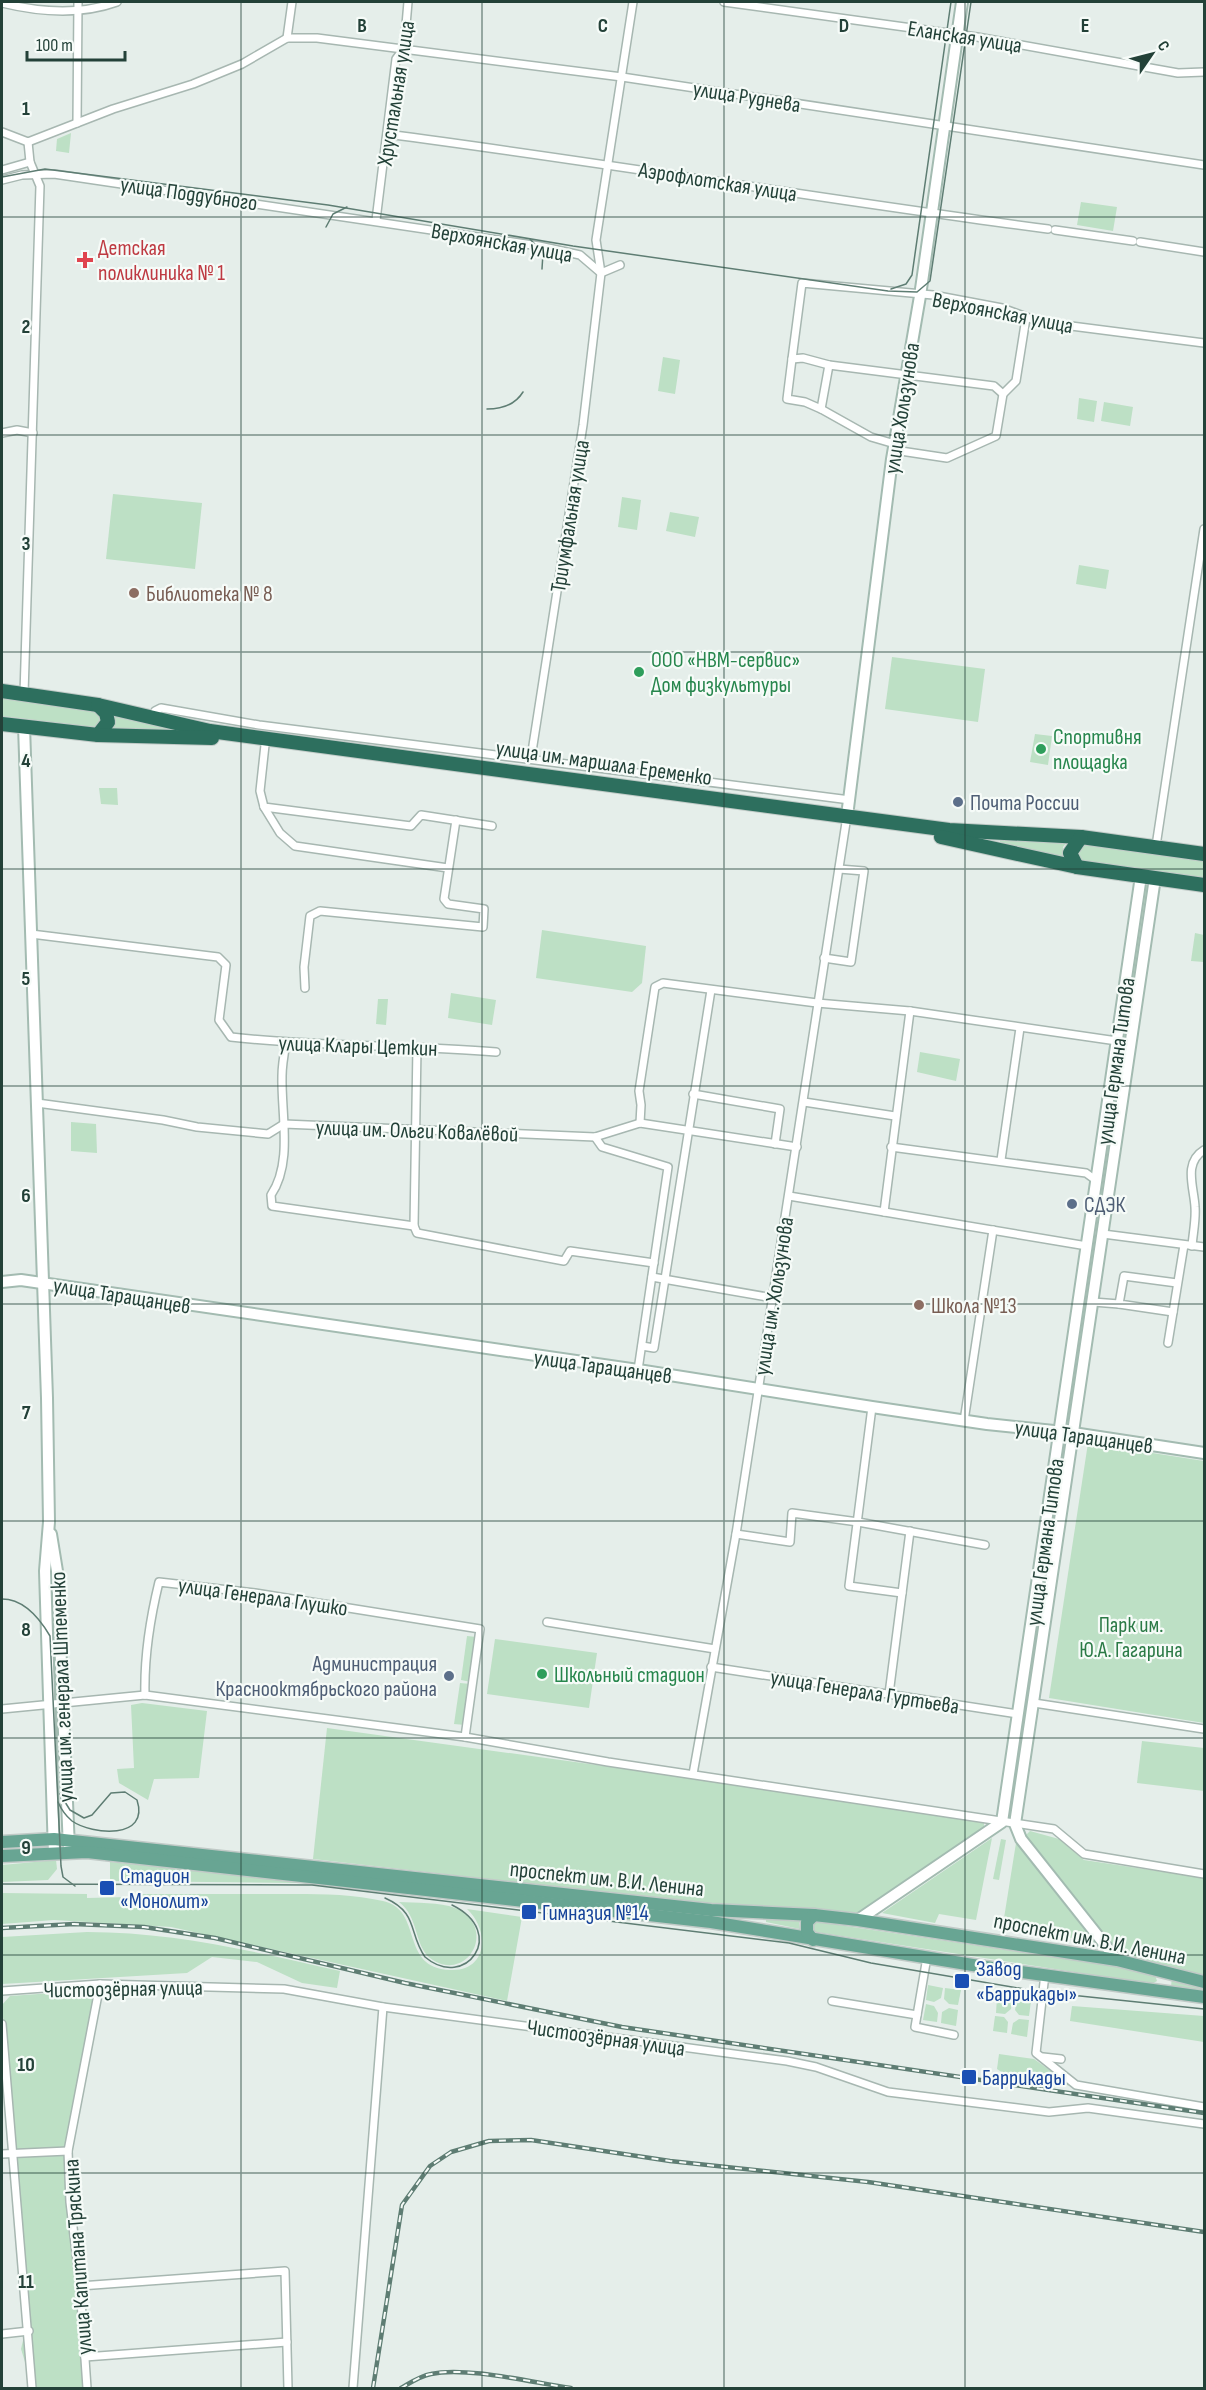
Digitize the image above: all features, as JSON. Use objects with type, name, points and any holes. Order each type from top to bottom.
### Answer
[{"type":"highway","name":"улица им. маршала Еременко","points":[[2,691],[98,705],[210,731],[535,765],[612,785],[846,820],[953,839],[1077,867],[1204,885]]},
{"type":"highway","points":[[98,705],[106,713],[108,722],[98,735]]},
{"type":"highway","name":"улица им. маршала Еременко","points":[[2,723],[98,735],[208,738],[846,820],[949,830],[1081,837],[1204,854]]},
{"type":"highway","points":[[1077,867],[1070,853],[1081,837]]},
{"type":"main road","name":"проспект им. В.И. Ленина","points":[[2,1842],[54,1839],[69,1846],[711,1922],[813,1940],[1204,1997]]},
{"type":"main road","name":"проспект им. В.И. Ленина","points":[[2,1856],[54,1853],[69,1846],[711,1911],[814,1915],[1117,1960],[1204,1982]]},
{"type":"main road","points":[[813,1940],[807,1932],[807,1922],[814,1915]]},
{"type":"main road","points":[[1158,1992],[1165,1988],[1165,1979],[1161,1970]]},
{"type":"street","points":[[77,123],[78,2]]},
{"type":"street","points":[[2,3],[22,8],[79,11],[117,2]]},
{"type":"street","points":[[2,132],[28,142],[175,88],[193,84],[242,64],[287,38],[292,2]]},
{"type":"street","name":"Хрустальная улица","points":[[376,220],[396,59],[404,48],[408,2]]},
{"type":"street","name":"Триумфальная улица","points":[[535,765],[583,425],[601,273],[596,240],[633,2]]},
{"type":"street","name":"Еланская улица","points":[[724,2],[956,34],[1178,73],[1204,72]]},
{"type":"street","name":"улица Хользунова","points":[[846,820],[895,447],[920,296],[962,2]]},
{"type":"street","name":"улица Руднева","points":[[287,38],[317,38],[622,76],[1204,165]]},
{"type":"street","name":"Аэрофлотская улица","points":[[387,134],[608,164],[932,214],[1204,252]]},
{"type":"street","points":[[24,694],[40,186],[30,162],[28,142]]},
{"type":"street","points":[[2,170],[30,162]]},
{"type":"street","name":"улица Поддубного","points":[[2,180],[36,174],[54,174],[376,220]]},
{"type":"street","name":"Верхоянская улица","points":[[376,220],[580,255],[601,273],[620,265]]},
{"type":"street","name":"Верхоянская улица","points":[[792,359],[801,283],[920,296],[933,295],[1002,308],[1026,318],[1204,344]]},
{"type":"street","points":[[1003,394],[994,386],[829,364],[803,358],[792,359],[787,399],[805,402],[821,409],[871,437],[895,447],[947,458],[996,435],[1003,394],[1016,381],[1026,318]]},
{"type":"street","points":[[821,409],[829,364]]},
{"type":"street","points":[[2,433],[17,430],[33,433]]},
{"type":"street","points":[[1156,846],[1204,529]]},
{"type":"street","points":[[155,711],[161,708],[259,725],[535,765],[613,770],[850,800]]},
{"type":"street","name":"улица им. генерала Штеменко","points":[[24,726],[47,1398],[48,1522],[45,1571],[69,1846]]},
{"type":"street","points":[[265,745],[261,791],[264,807],[280,833],[295,846],[448,868]]},
{"type":"street","points":[[612,785],[613,770]]},
{"type":"street","points":[[264,807],[411,826],[422,815],[492,826]]},
{"type":"street","points":[[305,988],[304,967],[310,915],[321,911],[483,927],[484,909],[445,902],[456,820]]},
{"type":"street","name":"улица им. Хользунова","points":[[693,1774],[736,1534],[846,820]]},
{"type":"street","points":[[824,958],[851,962],[864,871],[839,869]]},
{"type":"street","name":"улица Германа Титова","points":[[1002,1822],[1141,876]]},
{"type":"street","name":"улица Германа Титова","points":[[1015,1824],[1155,878]]},
{"type":"street","name":"улица Клары Цеткин","points":[[31,934],[218,957],[226,965],[219,1020],[223,1029],[231,1037],[286,1043],[496,1052]]},
{"type":"street","points":[[640,1123],[639,1091],[655,987],[672,983],[817,1003],[910,1011],[1117,1041]]},
{"type":"street","points":[[642,1346],[654,1348],[663,1279],[711,990]]},
{"type":"street","points":[[884,1212],[910,1011]]},
{"type":"street","points":[[1001,1160],[1020,1028]]},
{"type":"street","points":[[286,1043],[282,1075],[284,1124],[280,1182],[271,1195],[272,1206],[416,1230],[564,1261],[570,1251],[654,1263]]},
{"type":"street","points":[[416,1230],[417,1047]]},
{"type":"street","points":[[693,1094],[780,1109],[775,1144]]},
{"type":"street","points":[[804,1102],[895,1116]]},
{"type":"street","name":"улица им. Ольги Ковалёвой","points":[[37,1103],[163,1120],[197,1127],[268,1134],[284,1124],[595,1137],[640,1123],[797,1148]]},
{"type":"street","points":[[595,1137],[602,1147],[668,1167],[638,1370]]},
{"type":"street","points":[[891,1147],[1086,1173],[1098,1181]]},
{"type":"street","points":[[1168,1343],[1177,1283],[1188,1245],[1195,1208],[1191,1178],[1193,1163],[1204,1150]]},
{"type":"street","points":[[789,1196],[1087,1246]]},
{"type":"street","points":[[964,1421],[993,1230]]},
{"type":"street","points":[[1089,1234],[1204,1248]]},
{"type":"street","points":[[1119,1305],[1124,1276],[1177,1283]]},
{"type":"street","points":[[652,1277],[773,1298]]},
{"type":"street","name":"улица Таращанцев","points":[[2,1282],[21,1280],[638,1370],[964,1421],[1060,1431],[1204,1453]]},
{"type":"street","points":[[1093,1302],[1173,1312]]},
{"type":"street","points":[[872,1407],[849,1586],[902,1593]]},
{"type":"street","points":[[736,1534],[789,1542],[792,1513],[857,1521],[985,1545]]},
{"type":"street","points":[[889,1694],[910,1531]]},
{"type":"street","name":"улица Генерала Глушко","points":[[144,1695],[144,1672],[159,1582],[255,1593],[480,1629],[465,1737]]},
{"type":"street","points":[[547,1622],[715,1649]]},
{"type":"street","name":"улица Генерала Гуртьева","points":[[711,1667],[1018,1714]]},
{"type":"street","points":[[2,1709],[144,1695],[465,1737],[1054,1829],[1084,1854],[1204,1874]]},
{"type":"street","points":[[1034,1702],[1204,1729]]},
{"type":"street","name":"улица им. генерала Штеменко","points":[[54,1853],[56,1703]]},
{"type":"street","points":[[858,1920],[1002,1822]]},
{"type":"street","points":[[1015,1824],[1021,1839],[1117,1960]]},
{"type":"street","points":[[927,1957],[915,2027],[954,2035]]},
{"type":"street","points":[[1045,1974],[1036,2053],[1076,2085],[1204,2107]]},
{"type":"street","name":"Чистоозёрная улица","points":[[2,1991],[100,1984],[284,1989],[383,2007],[788,2061],[816,2067],[888,2092],[1048,2112],[1088,2108],[1204,2124]]},
{"type":"street","name":"улица Капитана Тряскина","points":[[87,2388],[80,2286],[70,2202],[68,2151],[100,1984]]},
{"type":"street","points":[[832,2001],[917,2015]]},
{"type":"street","points":[[353,2388],[383,2007]]},
{"type":"street","points":[[2,2024],[32,2388]]},
{"type":"street","points":[[1041,2056],[1060,2059]]},
{"type":"street","points":[[2,2154],[68,2151]]},
{"type":"street","points":[[80,2286],[285,2271],[288,2388]]},
{"type":"street","points":[[2,2334],[29,2331]]},
{"type":"street","points":[[85,2357],[287,2342]]},
{"type":"green space","points":[[71,133],[69,153],[56,151],[57,139]]},
{"type":"green space","points":[[1081,202],[1117,207],[1113,231],[1077,225]]},
{"type":"green space","points":[[663,357],[680,360],[675,394],[658,391]]},
{"type":"green space","points":[[1079,398],[1097,401],[1094,422],[1077,419]]},
{"type":"green space","points":[[1104,402],[1133,407],[1130,426],[1101,421]]},
{"type":"green space","points":[[113,494],[202,503],[195,569],[106,559]]},
{"type":"green space","points":[[622,497],[641,500],[637,530],[618,527]]},
{"type":"green space","points":[[670,512],[699,517],[695,537],[666,531]]},
{"type":"green space","points":[[1079,565],[1109,570],[1106,589],[1076,584]]},
{"type":"green space","points":[[892,657],[985,669],[978,722],[885,709]]},
{"type":"green space","points":[[2,696],[95,708],[102,719],[99,726],[92,727],[2,716]]},
{"type":"green space","points":[[115,713],[188,733],[113,728]]},
{"type":"green space","name":"Спортивня площадка","points":[[1035,734],[1052,736],[1048,765],[1030,762]]},
{"type":"green space","points":[[99,788],[117,788],[118,805],[101,804]]},
{"type":"green space","points":[[1000,838],[1070,839],[1063,847],[1065,861],[1000,846]]},
{"type":"green space","points":[[1082,841],[1204,859],[1204,879],[1080,862],[1075,858]]},
{"type":"green space","points":[[1143,883],[1150,884],[1100,1229],[1093,1227]]},
{"type":"green space","points":[[542,930],[646,946],[642,983],[632,992],[536,978]]},
{"type":"green space","points":[[1195,933],[1204,935],[1204,962],[1191,961]]},
{"type":"green space","points":[[451,993],[496,1000],[492,1025],[448,1018]]},
{"type":"green space","points":[[378,999],[388,999],[386,1025],[376,1024]]},
{"type":"green space","points":[[920,1052],[960,1059],[956,1081],[917,1072]]},
{"type":"green space","points":[[71,1122],[96,1124],[97,1153],[71,1151]]},
{"type":"green space","points":[[1091,1237],[1098,1238],[1070,1421],[1064,1420]]},
{"type":"green space","name":"Парк им. Ю.А. Гагарина","points":[[1088,1443],[1204,1461],[1204,1723],[1049,1698]]},
{"type":"green space","points":[[1060,1448],[1066,1449],[1013,1809],[1007,1807]]},
{"type":"green space","points":[[467,1636],[477,1637],[471,1682],[461,1680]]},
{"type":"green space","name":"Школьный стадион","points":[[495,1639],[597,1653],[589,1708],[487,1694]]},
{"type":"green space","points":[[460,1683],[471,1684],[465,1725],[454,1724]]},
{"type":"green space","points":[[142,1703],[207,1711],[199,1778],[154,1779],[148,1800],[119,1783],[117,1769],[134,1768],[131,1705]]},
{"type":"green space","points":[[327,1728],[691,1778],[984,1823],[984,1827],[864,1913],[716,1905],[313,1859]]},
{"type":"green space","points":[[1142,1741],[1204,1748],[1204,1791],[1137,1783]]},
{"type":"green space","points":[[1030,1831],[1059,1839],[1084,1860],[1204,1878],[1204,1978],[1139,1959],[1108,1944],[1025,1836]]},
{"type":"green space","points":[[992,1838],[976,1920],[939,1914],[935,1923],[882,1913]]},
{"type":"green space","points":[[1001,1839],[1006,1840],[999,1880],[993,1879]]},
{"type":"green space","points":[[1016,1843],[1095,1943],[1058,1935],[1056,1932],[1004,1918]]},
{"type":"green space","points":[[56,1860],[57,1869],[48,1880],[2,1882],[2,1865]]},
{"type":"green space","points":[[110,1862],[299,1880],[298,1883],[110,1881]]},
{"type":"green space","points":[[2,1893],[87,1894],[87,1898],[128,1897],[132,1894],[300,1894],[370,1898],[396,1906],[404,1915],[417,1950],[424,1960],[434,1967],[450,1970],[463,1969],[472,1964],[481,1948],[482,1938],[479,1928],[467,1909],[522,1917],[507,2001],[171,1927],[54,1920],[2,1924]]},
{"type":"green space","points":[[399,1902],[435,1904],[455,1908],[468,1917],[475,1928],[476,1940],[473,1951],[466,1959],[455,1964],[443,1964],[430,1958],[421,1946],[410,1915]]},
{"type":"green space","points":[[766,1918],[802,1919],[799,1923],[800,1929],[766,1922]]},
{"type":"green space","points":[[812,1921],[1154,1972],[1157,1981],[1152,1984],[816,1932],[812,1930]]},
{"type":"green space","points":[[87,1932],[183,1939],[309,1964],[340,1971],[337,1988],[302,1983],[257,1962],[212,1957],[187,1973],[2,1984],[2,1937]]},
{"type":"green space","points":[[1172,1976],[1204,1987],[1204,1990],[1171,1987]]},
{"type":"green space","points":[[928,1985],[943,1988],[941,1998],[934,2002],[926,2000]]},
{"type":"green space","points":[[945,1988],[961,1990],[958,2005],[949,2004],[944,1999]]},
{"type":"green space","points":[[95,1990],[66,2151],[86,2388],[33,2388],[21,2349],[25,2332],[15,2156],[2,2005],[10,1996]]},
{"type":"green space","points":[[997,1997],[1012,1999],[1011,2009],[1005,2014],[996,2013]]},
{"type":"green space","points":[[1017,1999],[1031,2001],[1029,2016],[1019,2015],[1015,2010]]},
{"type":"green space","points":[[926,2004],[934,2006],[938,2013],[937,2022],[923,2020]]},
{"type":"green space","points":[[1072,2006],[1204,2016],[1204,2042],[1070,2021]]},
{"type":"green space","points":[[949,2008],[958,2010],[956,2026],[941,2023],[942,2012]]},
{"type":"green space","points":[[995,2016],[1004,2017],[1008,2022],[1007,2033],[993,2031]]},
{"type":"green space","points":[[1019,2019],[1029,2020],[1027,2037],[1011,2034],[1013,2023]]},
{"type":"green space","points":[[999,2054],[1034,2059],[1072,2086],[1006,2075],[997,2069]]},
{"type":"tram line","points":[[891,289],[906,284],[912,275],[951,2]]},
{"type":"tram line","points":[[2,177],[45,169],[328,205],[573,246],[888,291],[917,292],[930,281],[971,2]]},
{"type":"tram line","points":[[326,227],[333,214],[347,207]]},
{"type":"tram line","points":[[530,239],[543,253],[542,269]]},
{"type":"tram line","points":[[487,409],[508,405],[523,392]]},
{"type":"tram line","points":[[2,1599],[17,1602],[31,1611],[50,1636],[61,1866],[63,1877],[75,1886]]},
{"type":"tram line","points":[[58,1802],[72,1821],[81,1826],[105,1831],[127,1828],[135,1822],[139,1813],[137,1800],[125,1792],[111,1793],[92,1815],[84,1818],[70,1810],[60,1794]]},
{"type":"tram line","points":[[2,1884],[312,1885],[789,1943],[871,1963],[1042,1992],[1204,2009]]},
{"type":"tram line","points":[[385,1898],[396,1904],[408,1917],[425,1957],[440,1966],[454,1967],[466,1963],[475,1954],[479,1943],[477,1930],[469,1917],[452,1905]]},
{"type":"railway","points":[[2,1928],[74,1924],[144,1927],[215,1938],[405,1983],[622,2027],[1204,2113]]},
{"type":"railway","points":[[373,2388],[402,2205],[430,2166],[451,2152],[489,2141],[531,2140],[670,2161],[868,2182],[1204,2232]]},
{"type":"railway","points":[[401,2388],[423,2376],[446,2372],[500,2376],[571,2388]]},
{"type":"place","name":"Детская поликлиника № 1","points":[[85,260]]},
{"type":"place","name":"Библиотека № 8","points":[[134,593]]},
{"type":"place","name":"ООО «НВМ-сервис» Дом физкультуры","points":[[639,672]]},
{"type":"place","name":"Спортивня площадка","points":[[1041,749]]},
{"type":"place","name":"Почта России","points":[[958,802]]},
{"type":"place","name":"СДЭК","points":[[1072,1204]]},
{"type":"place","name":"Школа №13","points":[[919,1305]]},
{"type":"place","name":"Школьный стадион","points":[[542,1674]]},
{"type":"place","name":"Администрация Краснооктябрьского района","points":[[449,1676]]},
{"type":"place","name":"Стадион «Монолит»","points":[[107,1888]]},
{"type":"place","name":"Гимназия №14","points":[[529,1912]]},
{"type":"place","name":"Завод «Баррикады»","points":[[962,1981]]},
{"type":"place","name":"Баррикады","points":[[969,2077]]}]
